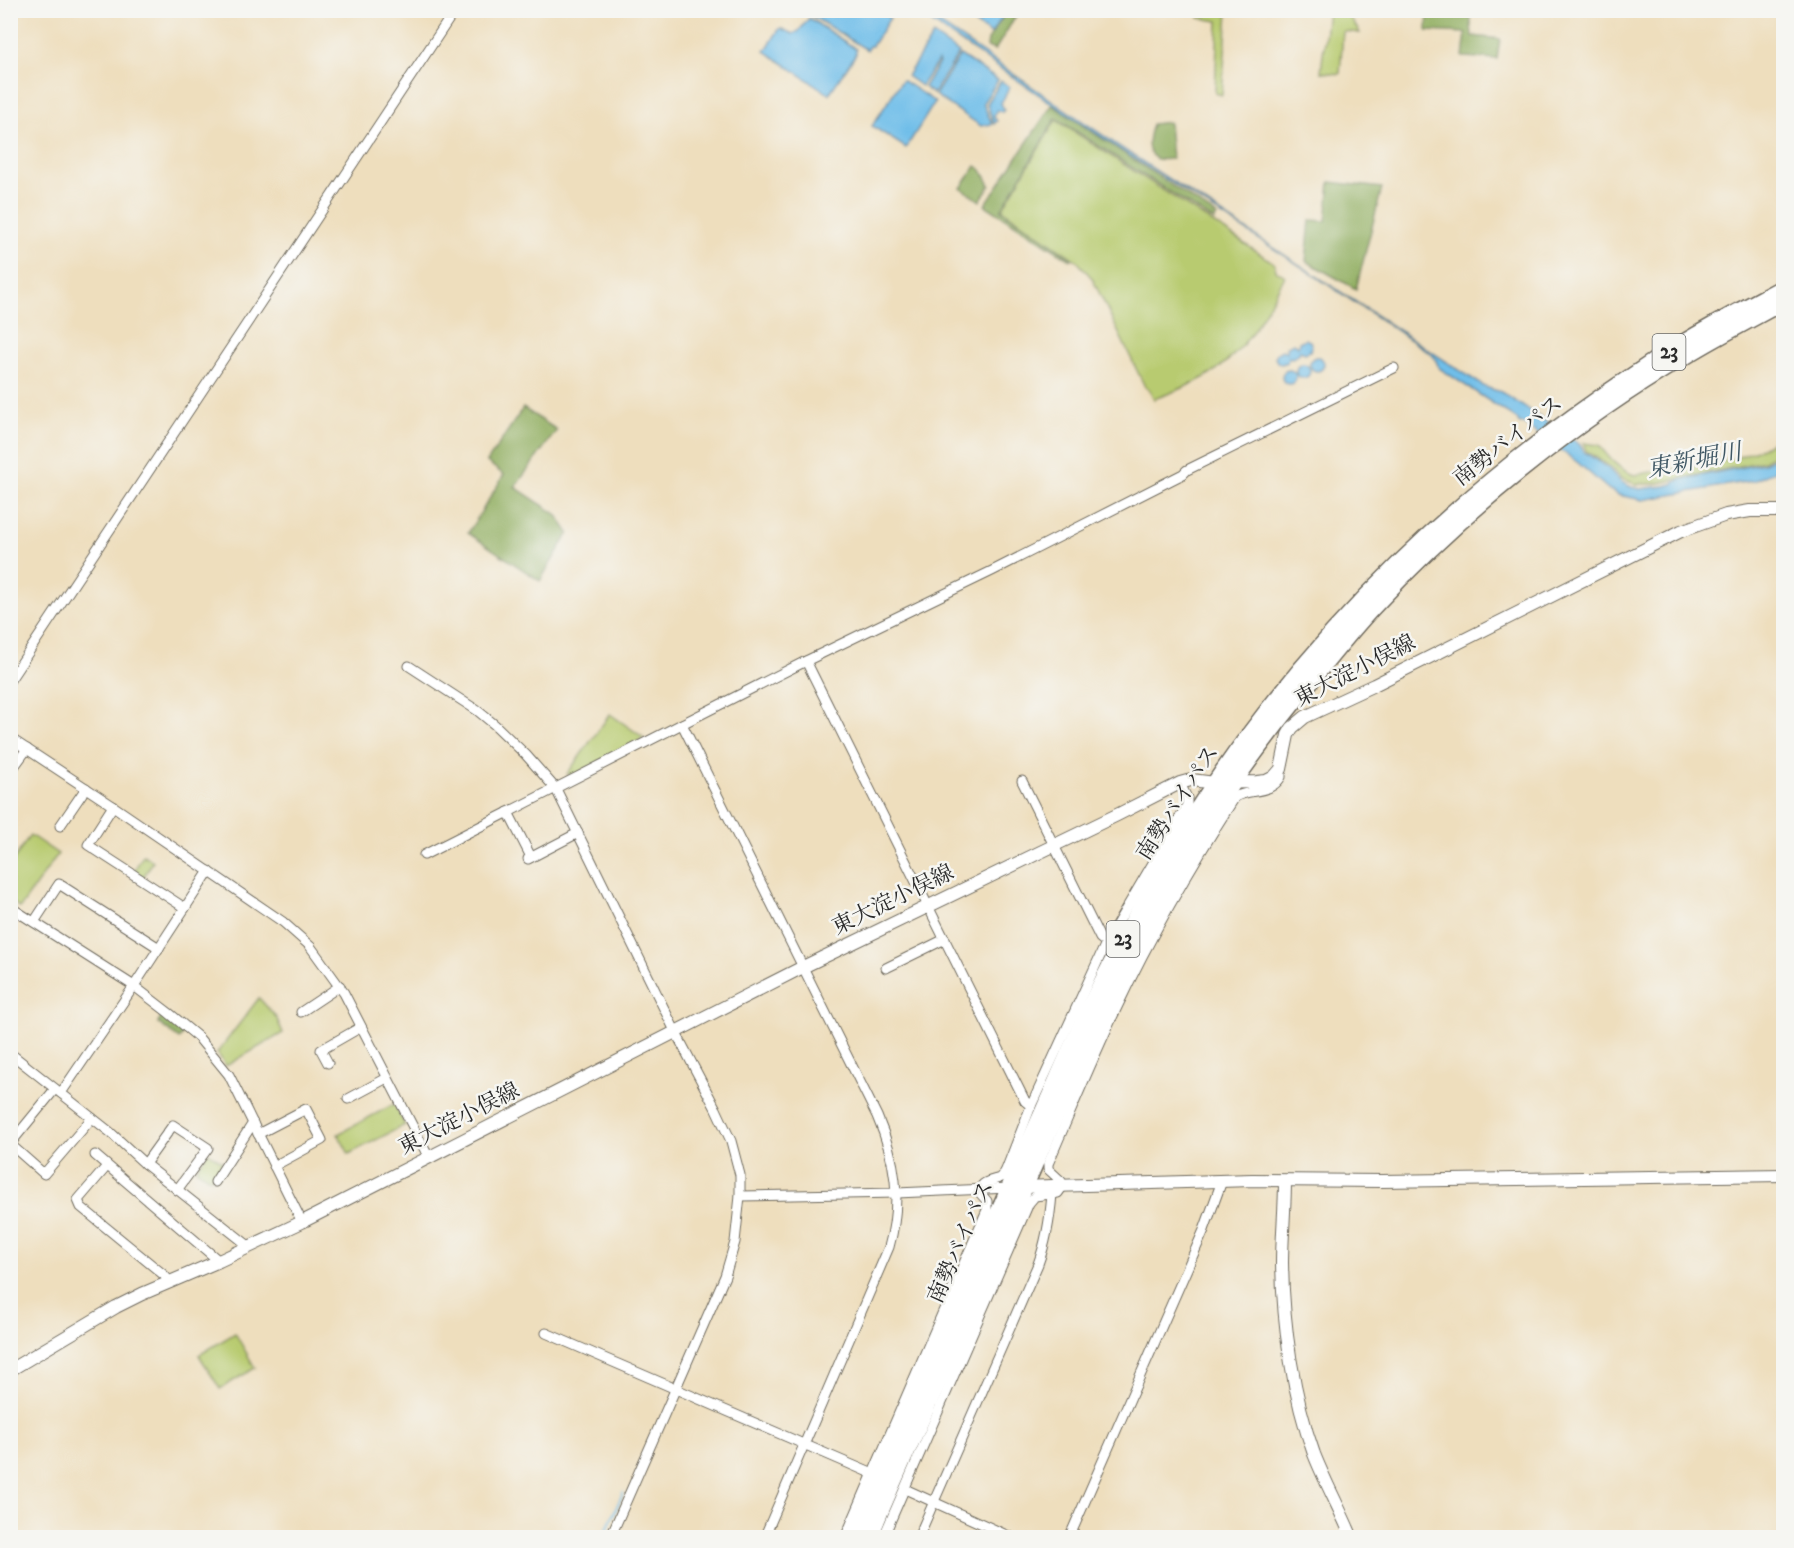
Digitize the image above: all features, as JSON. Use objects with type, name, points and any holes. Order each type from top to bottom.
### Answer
[{"type":"highway","name":"南勢バイパス","points":[[855,1538],[1017,1187],[1143,932],[1176,871],[1232,783],[1270,731],[1343,640],[1376,604],[1472,511],[1594,402],[1679,345],[1784,287]]},
{"type":"highway","name":"南勢バイパス","points":[[1566,429],[1602,410],[1685,355],[1784,301]]},
{"type":"highway","name":"南勢バイパス","points":[[869,1538],[1017,1187],[1082,1023],[1129,927],[1215,783],[1279,696],[1359,604],[1433,531],[1504,469],[1546,444]]},
{"type":"main road","name":"東大淀小俣線","points":[[10,1370],[116,1306],[302,1222],[803,968],[1180,783],[1191,780],[1215,783],[1266,781],[1274,777],[1281,769],[1287,735],[1305,717],[1374,685],[1682,531],[1726,515],[1750,511],[1784,511]]},
{"type":"main road","points":[[1017,1187],[1285,1180],[1382,1181],[1784,1175]]},
{"type":"main road","points":[[1285,1180],[1282,1262],[1285,1314],[1292,1366],[1314,1454],[1352,1538]]},
{"type":"street","points":[[10,680],[455,10]]},
{"type":"street","points":[[424,855],[1394,368]]},
{"type":"street","points":[[806,662],[1025,1101],[1030,1106]]},
{"type":"street","points":[[409,666],[495,725],[556,789],[716,1109],[731,1142],[740,1175],[735,1242],[725,1276],[610,1538]]},
{"type":"street","points":[[682,724],[887,1140],[897,1193],[896,1216],[889,1247],[764,1538]]},
{"type":"street","points":[[10,738],[283,922],[317,953],[340,986],[429,1158]]},
{"type":"street","points":[[10,772],[27,749]]},
{"type":"street","points":[[883,1538],[1029,1203],[1035,1196],[1058,1193],[1063,1186],[1061,1181],[1048,1169],[1048,1164],[1117,1006],[1139,962],[1181,884],[1235,797],[1242,793],[1257,792],[1272,787],[1281,777],[1281,769]]},
{"type":"street","points":[[1022,780],[1100,938],[1106,943]]},
{"type":"street","points":[[845,1538],[987,1210],[987,1201],[980,1193],[982,1184],[1002,1177],[1006,1170],[1030,1106],[1106,943],[1187,805],[1187,798],[1180,783]]},
{"type":"street","points":[[60,826],[86,788]]},
{"type":"street","points":[[113,806],[88,845],[185,908]]},
{"type":"street","points":[[508,812],[529,858],[578,833]]},
{"type":"street","points":[[92,1118],[44,1174],[10,1144],[58,1091],[134,986],[209,871]]},
{"type":"street","points":[[34,922],[59,884],[159,948]]},
{"type":"street","points":[[10,907],[134,986],[198,1037],[229,1075],[302,1222]]},
{"type":"street","points":[[886,968],[945,939]]},
{"type":"street","points":[[301,1012],[340,986]]},
{"type":"street","points":[[327,1063],[321,1050],[361,1027]]},
{"type":"street","points":[[11,1054],[250,1247]]},
{"type":"street","points":[[348,1100],[387,1078]]},
{"type":"street","points":[[258,1134],[306,1109],[322,1140],[274,1167]]},
{"type":"street","points":[[215,1182],[253,1123]]},
{"type":"street","points":[[146,1164],[173,1125],[208,1148],[177,1190]]},
{"type":"street","points":[[95,1155],[219,1261]]},
{"type":"street","points":[[107,1166],[78,1200],[81,1207],[170,1281]]},
{"type":"street","points":[[1069,1538],[1204,1230],[1222,1181]]},
{"type":"street","points":[[740,1196],[897,1193],[1017,1187]]},
{"type":"street","points":[[918,1538],[1038,1264],[1050,1224],[1052,1194]]},
{"type":"street","points":[[546,1333],[873,1474]]},
{"type":"street","points":[[904,1489],[1013,1538]]},
{"type":"green space","points":[[1007,11],[1019,11],[995,50],[987,47],[988,40]]},
{"type":"green space","points":[[1200,11],[1228,11],[1222,95],[1215,93],[1218,21],[1199,18]]},
{"type":"green space","points":[[1328,11],[1346,11],[1360,33],[1343,31],[1340,74],[1321,72]]},
{"type":"green space","points":[[1428,11],[1470,11],[1472,36],[1500,39],[1497,59],[1463,57],[1466,33],[1427,31]]},
{"type":"green space","points":[[1052,105],[1217,216],[1214,221],[1056,118],[1001,210],[1072,259],[1070,260],[985,205]]},
{"type":"green space","points":[[1056,120],[1274,263],[1276,270],[1285,276],[1261,319],[1242,345],[1219,368],[1205,377],[1154,399],[1149,389],[1145,387],[1092,278],[1076,260],[1002,209]]},
{"type":"green space","points":[[1169,122],[1172,159],[1157,159],[1148,148],[1152,124]]},
{"type":"green space","points":[[976,166],[982,170],[990,185],[980,201],[961,188]]},
{"type":"green space","points":[[1330,182],[1382,188],[1356,289],[1306,261],[1310,220],[1326,221]]},
{"type":"green space","points":[[523,408],[557,430],[515,487],[556,514],[569,533],[540,581],[468,533],[504,475],[487,462]]},
{"type":"green space","points":[[1783,435],[1783,450],[1764,461],[1654,484],[1636,484],[1622,479],[1609,466],[1586,451],[1583,443],[1599,445],[1610,459],[1634,475],[1736,458],[1762,448]]},
{"type":"green space","points":[[610,714],[644,738],[573,776],[567,774]]},
{"type":"green space","points":[[30,835],[58,854],[20,908],[11,901],[11,864]]},
{"type":"green space","points":[[143,855],[153,861],[143,878],[134,871]]},
{"type":"green space","points":[[259,998],[276,1017],[283,1033],[226,1066],[217,1053]]},
{"type":"green space","points":[[164,1013],[186,1030],[179,1039],[158,1023]]},
{"type":"green space","points":[[394,1104],[405,1125],[349,1154],[338,1134]]},
{"type":"green space","points":[[208,1152],[223,1162],[211,1179],[196,1169]]},
{"type":"green space","points":[[235,1333],[255,1368],[220,1389],[199,1355]]},
{"type":"water","points":[[885,10],[883,14],[890,18],[867,50],[812,16],[816,11]]},
{"type":"water","points":[[974,10],[1006,11],[991,34],[971,21]]},
{"type":"water","points":[[915,11],[921,11],[1119,146],[1485,387],[1501,392],[1573,439],[1584,452],[1607,467],[1621,482],[1640,489],[1665,486],[1679,480],[1764,463],[1783,454],[1783,467],[1756,480],[1643,500],[1618,495],[1577,462],[1522,423],[1520,424],[1518,420],[1439,368],[1430,353],[1118,148]]},
{"type":"water","points":[[809,18],[856,49],[856,54],[829,94],[765,51],[780,28],[793,34],[799,31]]},
{"type":"water","points":[[933,35],[959,53],[933,94],[924,87],[939,63],[938,61],[921,86],[907,76]]},
{"type":"water","points":[[960,55],[998,80],[983,103],[992,124],[981,126],[935,95]]},
{"type":"water","points":[[902,80],[935,102],[906,148],[872,126]]},
{"type":"water","points":[[1001,81],[1010,87],[1001,103],[1004,110],[1002,112],[997,110],[994,117],[997,121],[994,124],[987,104]]},
{"type":"water","points":[[1305,339],[1310,341],[1312,346],[1310,351],[1305,353],[1300,351],[1298,355],[1289,357],[1287,362],[1278,363],[1275,358],[1277,353],[1282,350],[1287,352],[1286,347],[1293,343],[1298,346],[1299,342]]},
{"type":"water","points":[[1317,357],[1322,359],[1324,364],[1322,369],[1317,371],[1312,369],[1310,364],[1312,359]]},
{"type":"water","points":[[1303,364],[1308,366],[1310,371],[1308,376],[1303,378],[1298,376],[1296,371],[1298,366]]},
{"type":"water","points":[[1289,370],[1294,372],[1296,377],[1294,382],[1289,384],[1284,382],[1282,377],[1284,372]]},
{"type":"waterway","points":[[603,1538],[623,1493]]},
{"type":"water label","name":"東新堀川","points":[[1694,461]]}]
